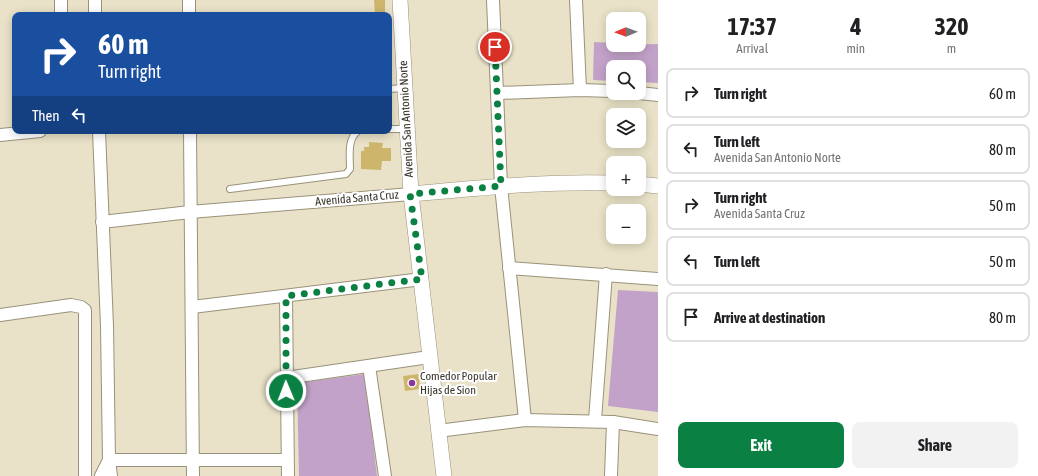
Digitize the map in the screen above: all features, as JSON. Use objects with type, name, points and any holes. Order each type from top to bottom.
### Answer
[{"type":"street","points":[[61,0],[61,12]]},
{"type":"street","points":[[95,0],[95,12]]},
{"type":"street","points":[[189,0],[189,12]]},
{"type":"street","name":"Avenida San Antonio Norte","points":[[400,0],[410,194],[422,279],[429,357],[444,476]]},
{"type":"street","points":[[493,0],[501,186],[524,420]]},
{"type":"street","points":[[576,0],[580,90]]},
{"type":"street","points":[[498,93],[580,90],[606,91]]},
{"type":"street","points":[[646,94],[658,95]]},
{"type":"street","points":[[0,135],[12,134]]},
{"type":"street","points":[[99,134],[109,460],[111,476]]},
{"type":"street","points":[[190,134],[193,476]]},
{"type":"street","name":"Avenida Santa Cruz","points":[[102,222],[190,212],[501,186],[577,182],[606,183]]},
{"type":"street","points":[[646,185],[658,186]]},
{"type":"street","points":[[509,268],[658,279]]},
{"type":"street","points":[[595,420],[606,274]]},
{"type":"street","points":[[192,308],[422,279]]},
{"type":"street","points":[[286,296],[288,476]]},
{"type":"street","points":[[0,315],[71,305],[81,307],[85,310],[84,476]]},
{"type":"street","points":[[286,378],[429,357]]},
{"type":"street","points":[[369,366],[385,476]]},
{"type":"street","points":[[438,431],[524,420],[595,420],[658,429]]},
{"type":"street","points":[[610,476],[613,422]]},
{"type":"street","points":[[109,460],[288,460]]},
{"type":"street","points":[[101,476],[109,460]]},
{"type":"lane","points":[[392,89],[404,88]]},
{"type":"lane","points":[[392,129],[407,129]]},
{"type":"lane","points":[[230,189],[346,174],[350,169],[351,141],[354,134]]},
{"type":"shaded area","points":[[594,42],[606,43],[606,52],[646,52],[646,44],[658,44],[658,83],[646,82],[646,60],[606,60],[606,81],[593,80]]},
{"type":"shaded area","points":[[618,290],[658,292],[658,412],[608,406]]},
{"type":"shaded area","points":[[365,374],[377,476],[299,476],[297,383]]},
{"type":"building","points":[[374,0],[385,0],[385,12],[375,12]]},
{"type":"building","points":[[369,142],[383,143],[382,148],[391,148],[391,161],[382,161],[381,170],[361,169],[361,151],[364,151],[364,147],[369,147]]},
{"type":"building","name":"Comedor Popular Hijas de Sion","points":[[419,374],[420,389],[405,391],[403,376]]},
{"type":"place","name":"Comedor Popular Hijas de Sion","points":[[412,383]]},
{"type":"route","points":[[286,391],[286,296],[422,279],[410,194],[501,186],[495,47]]}]
